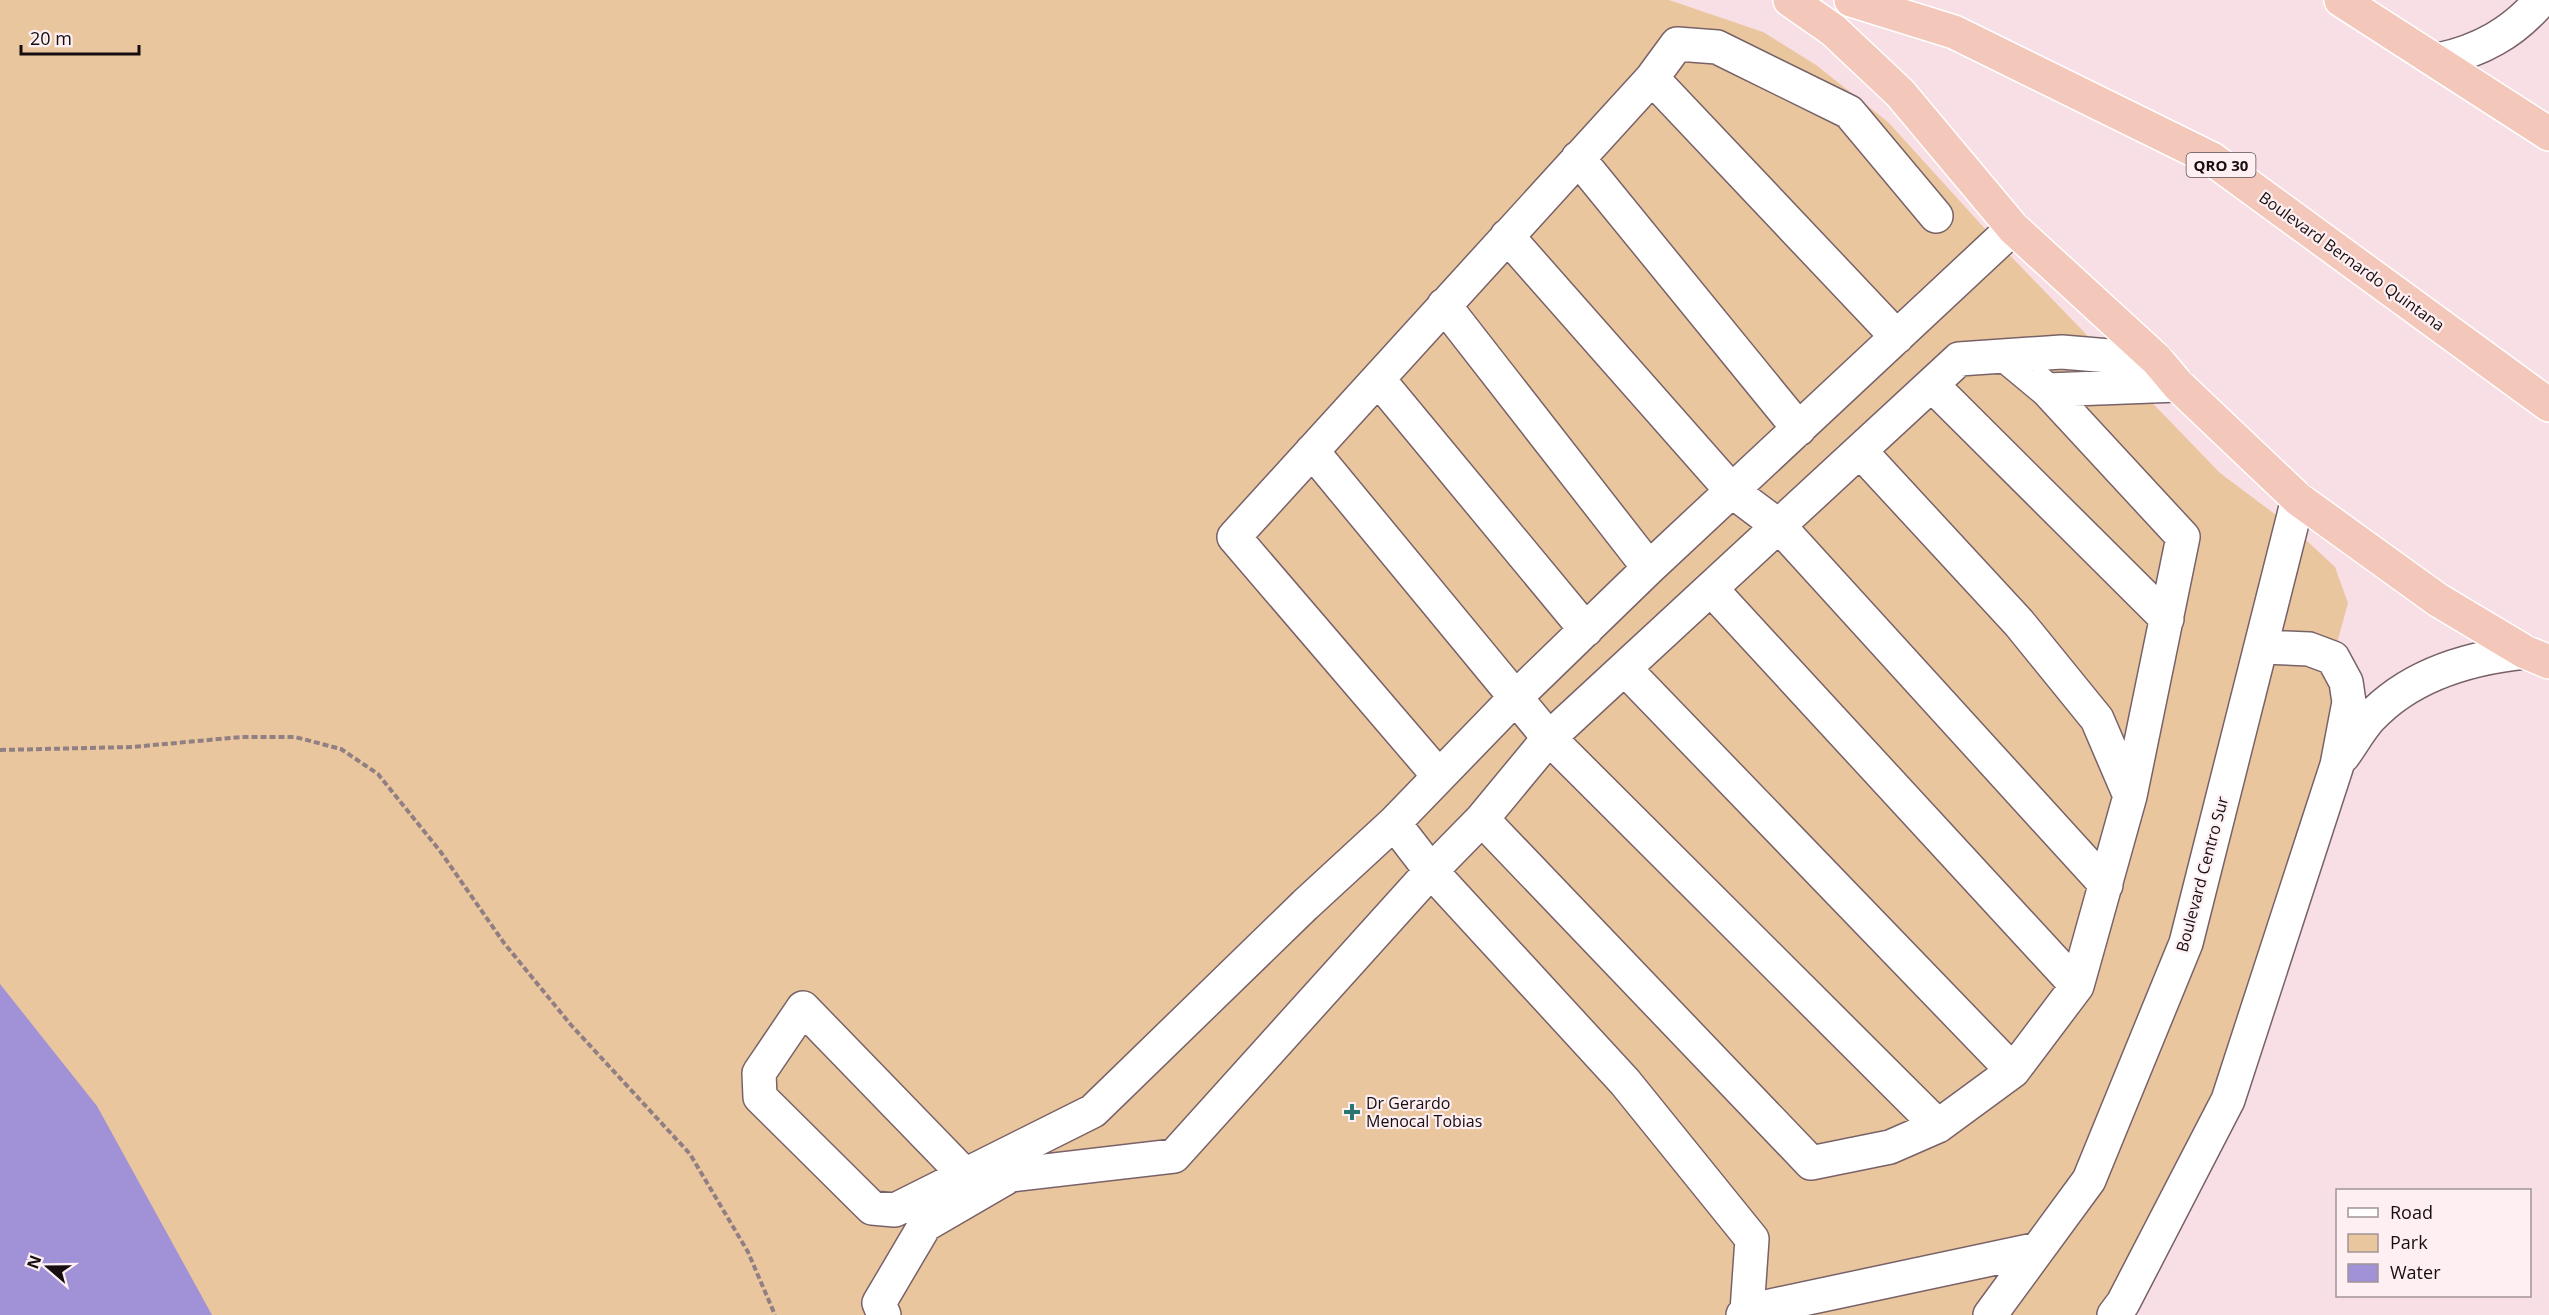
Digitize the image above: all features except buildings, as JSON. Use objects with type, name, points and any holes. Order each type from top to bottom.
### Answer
[{"type":"highway","points":[[1790,0],[1833,30],[1900,93],[2013,228],[2157,360],[2178,385],[2298,499],[2438,600],[2537,657]]},
{"type":"highway","name":"Boulevard Bernardo Quintana","points":[[1851,0],[1954,32],[2212,159],[2549,405]]},
{"type":"highway","points":[[2341,0],[2438,60],[2549,134]]},
{"type":"street","points":[[2438,60],[2462,55],[2485,45],[2526,17],[2541,0]]},
{"type":"street","points":[[1438,775],[1234,537],[1652,78],[1677,44],[1717,47],[1849,112],[1936,216]]},
{"type":"street","points":[[1652,78],[1897,337]]},
{"type":"street","points":[[1578,158],[1799,429]]},
{"type":"street","points":[[964,1174],[803,1008],[759,1072],[760,1097],[872,1208],[895,1210],[1093,1112],[1305,905],[1394,823],[1514,699],[1649,568],[2013,228]]},
{"type":"street","points":[[1508,236],[1732,491],[1780,527],[2106,885]]},
{"type":"street","points":[[1444,305],[1649,568]]},
{"type":"street","points":[[884,1315],[879,1303],[925,1226],[1011,1175],[1174,1156],[1431,871],[1482,819],[1549,738],[1861,453],[1959,359],[2062,352],[2157,360]]},
{"type":"street","points":[[1482,819],[1811,1163],[1890,1147],[1938,1126],[2013,1071],[2078,986],[2130,796],[2183,537],[2133,480],[2094,443],[2047,390],[2006,356]]},
{"type":"street","points":[[1378,379],[1586,630]]},
{"type":"street","points":[[1932,385],[2167,619]]},
{"type":"street","points":[[2047,390],[2178,385]]},
{"type":"street","points":[[1312,451],[1514,699],[1549,738],[1938,1126]]},
{"type":"street","points":[[1861,453],[2019,623],[2097,719],[2130,796]]},
{"type":"street","name":"Boulevard Centro Sur","points":[[1990,1315],[2089,1180],[2186,943],[2298,499]]},
{"type":"street","points":[[1712,590],[2078,986]]},
{"type":"street","points":[[2114,1315],[2124,1303],[2228,1100],[2337,765],[2349,702],[2346,682],[2333,658],[2309,649],[2262,647]]},
{"type":"street","points":[[2337,765],[2369,719],[2411,684],[2449,668],[2490,656],[2537,657]]},
{"type":"street","points":[[1625,669],[2013,1071]]},
{"type":"street","points":[[1394,823],[1431,871],[1625,1082],[1752,1239],[1745,1313],[2038,1249]]},
{"type":"street","points":[[1071,1122],[1104,1164]]},
{"type":"path","points":[[0,750],[132,747],[241,737],[295,737],[341,749],[378,774],[440,851],[504,943],[571,1025],[690,1154],[748,1252],[776,1315]]},
{"type":"green space","points":[[0,0],[1669,0],[1763,32],[1816,65],[1888,122],[1997,242],[2220,473],[2292,527],[2335,567],[2348,603],[2328,676],[2346,682],[2228,1100],[2114,1315],[0,1315]]},
{"type":"water","points":[[0,984],[97,1106],[212,1315],[0,1315]]},
{"type":"place","name":"Dr Gerardo Menocal Tobias","points":[[1352,1112]]}]
